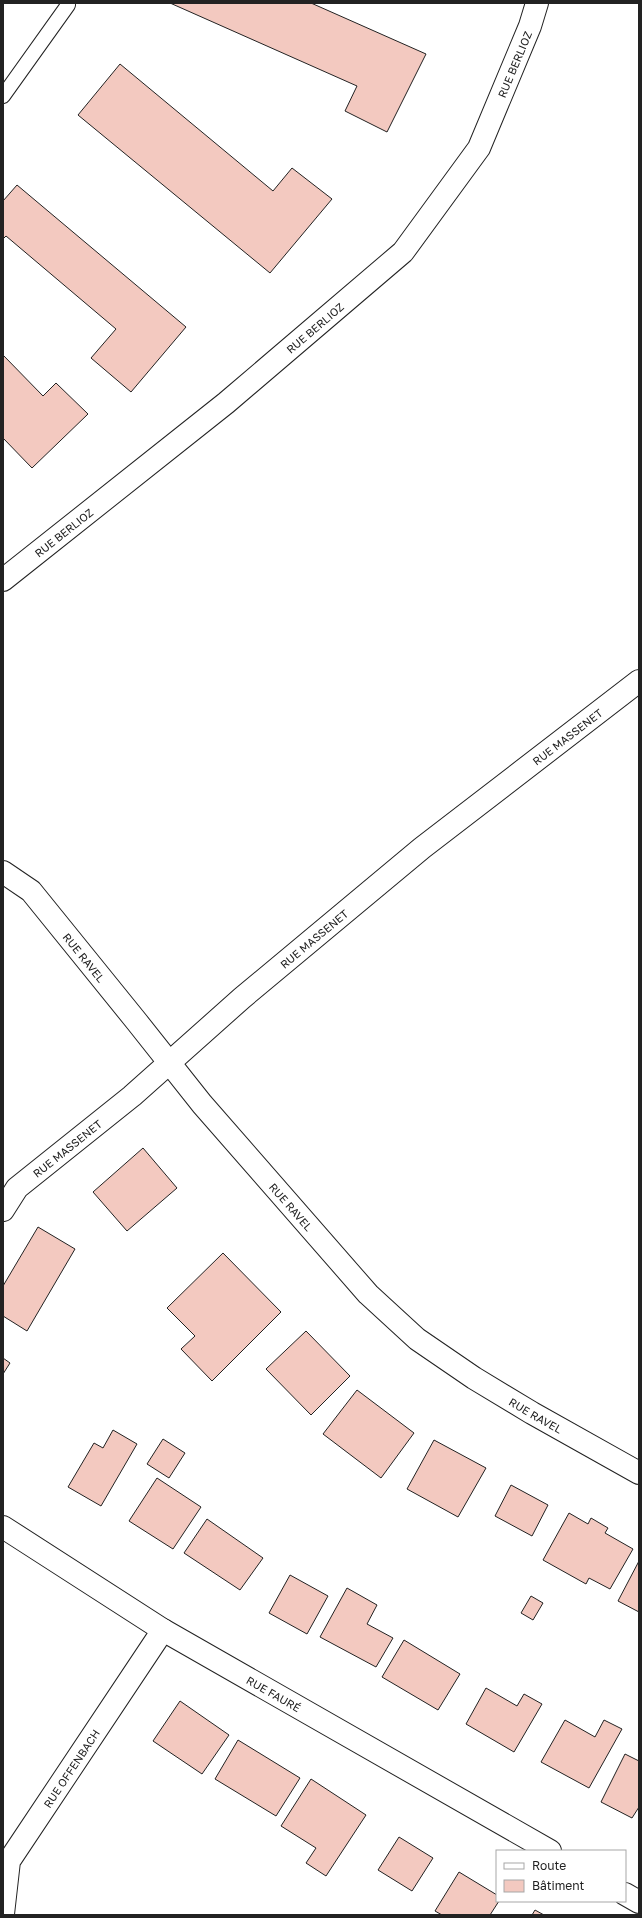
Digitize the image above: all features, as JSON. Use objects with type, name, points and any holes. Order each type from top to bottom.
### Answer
[{"type":"street","name":"RUE BERLIOZ","points":[[3,580],[226,403],[404,252],[480,148],[530,26],[537,3]]},
{"type":"street","name":"RUE MASSENET","points":[[3,1210],[18,1188],[132,1096],[242,998],[422,848],[639,681]]},
{"type":"street","name":"RUE RAVEL","points":[[3,872],[31,891],[202,1104],[368,1294],[417,1339],[474,1378],[525,1409],[639,1473]]},
{"type":"street","name":"RUE FAURÉ","points":[[3,1527],[162,1630],[548,1850]]},
{"type":"street","name":"RUE OFFENBACH","points":[[3,1914],[9,1861],[162,1630]]},
{"type":"street","points":[[626,1895],[639,1902]]},
{"type":"lane","points":[[3,96],[67,4]]},
{"type":"building","points":[[170,3],[311,3],[426,54],[387,132],[345,111],[357,86]]},
{"type":"building","points":[[120,64],[273,191],[292,168],[332,199],[270,273],[78,115]]},
{"type":"building","points":[[17,185],[186,327],[131,392],[91,358],[116,329],[6,236],[3,239],[3,201]]},
{"type":"building","points":[[3,355],[43,396],[56,383],[88,414],[32,468],[3,438]]},
{"type":"building","points":[[143,1148],[177,1188],[127,1231],[93,1192]]},
{"type":"building","points":[[38,1227],[75,1249],[27,1331],[3,1316],[3,1286]]},
{"type":"building","points":[[223,1253],[281,1312],[212,1381],[181,1349],[195,1336],[167,1308]]},
{"type":"building","points":[[306,1331],[350,1376],[311,1415],[266,1369]]},
{"type":"building","points":[[3,1358],[10,1363],[3,1374]]},
{"type":"building","points":[[357,1390],[414,1433],[381,1478],[323,1434]]},
{"type":"building","points":[[113,1430],[137,1444],[101,1506],[68,1487],[94,1443],[103,1448]]},
{"type":"building","points":[[163,1439],[185,1453],[169,1478],[147,1464]]},
{"type":"building","points":[[434,1440],[486,1468],[458,1517],[407,1489]]},
{"type":"building","points":[[157,1478],[201,1507],[173,1549],[129,1521]]},
{"type":"building","points":[[511,1485],[548,1505],[532,1536],[495,1516]]},
{"type":"building","points":[[569,1513],[588,1524],[591,1518],[608,1528],[605,1533],[633,1549],[610,1589],[589,1578],[586,1584],[543,1560]]},
{"type":"building","points":[[207,1519],[263,1558],[240,1590],[184,1553]]},
{"type":"building","points":[[639,1561],[639,1612],[618,1601]]},
{"type":"building","points":[[290,1575],[328,1596],[307,1634],[269,1613]]},
{"type":"building","points":[[347,1588],[377,1605],[367,1624],[393,1638],[376,1667],[320,1637]]},
{"type":"building","points":[[531,1596],[543,1603],[533,1620],[521,1613]]},
{"type":"building","points":[[404,1640],[460,1674],[438,1710],[382,1677]]},
{"type":"building","points":[[486,1688],[517,1706],[524,1694],[542,1704],[514,1752],[466,1724]]},
{"type":"building","points":[[180,1701],[229,1735],[202,1774],[153,1741]]},
{"type":"building","points":[[565,1720],[595,1737],[604,1720],[622,1729],[589,1788],[541,1762]]},
{"type":"building","points":[[238,1740],[300,1778],[276,1816],[215,1779]]},
{"type":"building","points":[[625,1754],[639,1761],[639,1807],[632,1818],[601,1802]]},
{"type":"building","points":[[311,1779],[366,1815],[326,1876],[306,1863],[316,1848],[281,1826]]},
{"type":"building","points":[[399,1837],[433,1858],[412,1891],[378,1870]]},
{"type":"building","points":[[459,1872],[496,1894],[496,1902],[498,1902],[490,1915],[442,1915],[435,1911]]},
{"type":"building","points":[[535,1910],[544,1915],[532,1915]]}]
